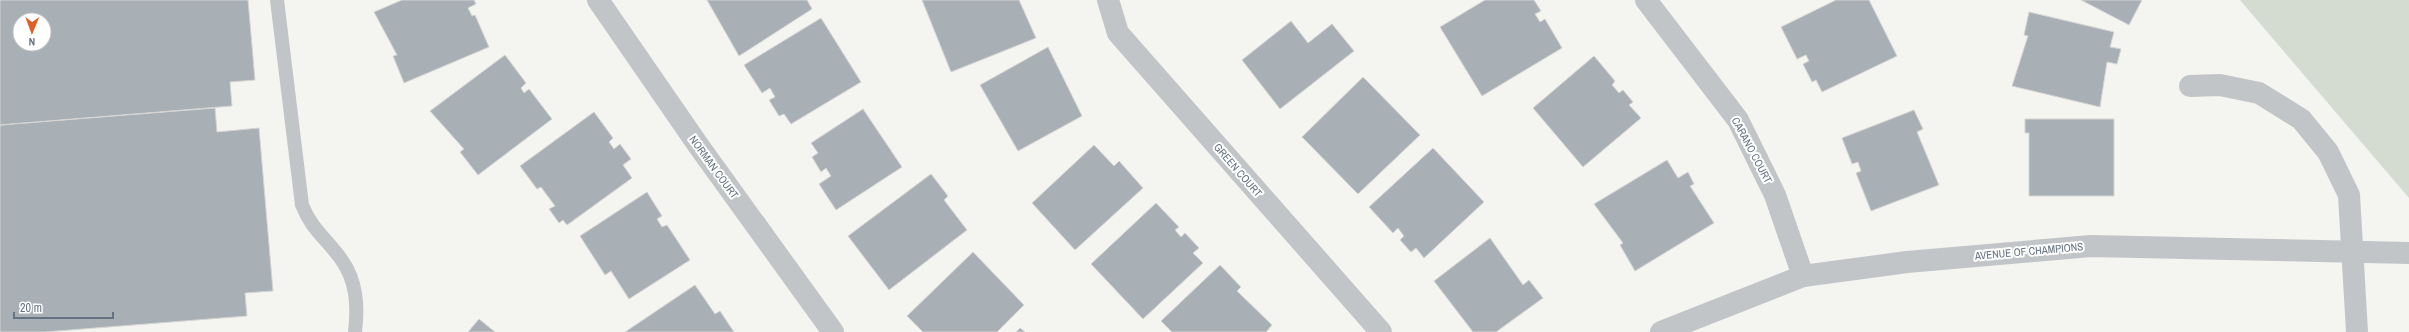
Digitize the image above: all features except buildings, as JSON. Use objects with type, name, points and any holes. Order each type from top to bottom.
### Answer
[{"type":"street","name":"NORMAN COURT","points":[[598,0],[698,145],[833,332]]},
{"type":"street","name":"GREEN COURT","points":[[1108,0],[1118,33],[1381,332]]},
{"type":"street","name":"CARANO COURT","points":[[1646,0],[1738,120],[1775,195],[1803,276]]},
{"type":"street","points":[[2190,86],[2220,85],[2259,93],[2301,119],[2328,152],[2349,195],[2351,251],[2357,332]]},
{"type":"street","name":"AVENUE OF CHAMPIONS","points":[[1661,332],[1803,276],[1907,262],[2091,246],[2409,253]]},
{"type":"lane","points":[[277,0],[302,205],[308,222],[342,259],[352,278],[357,301],[355,332]]},
{"type":"shaded area","points":[[2240,0],[2409,0],[2409,198]]}]
